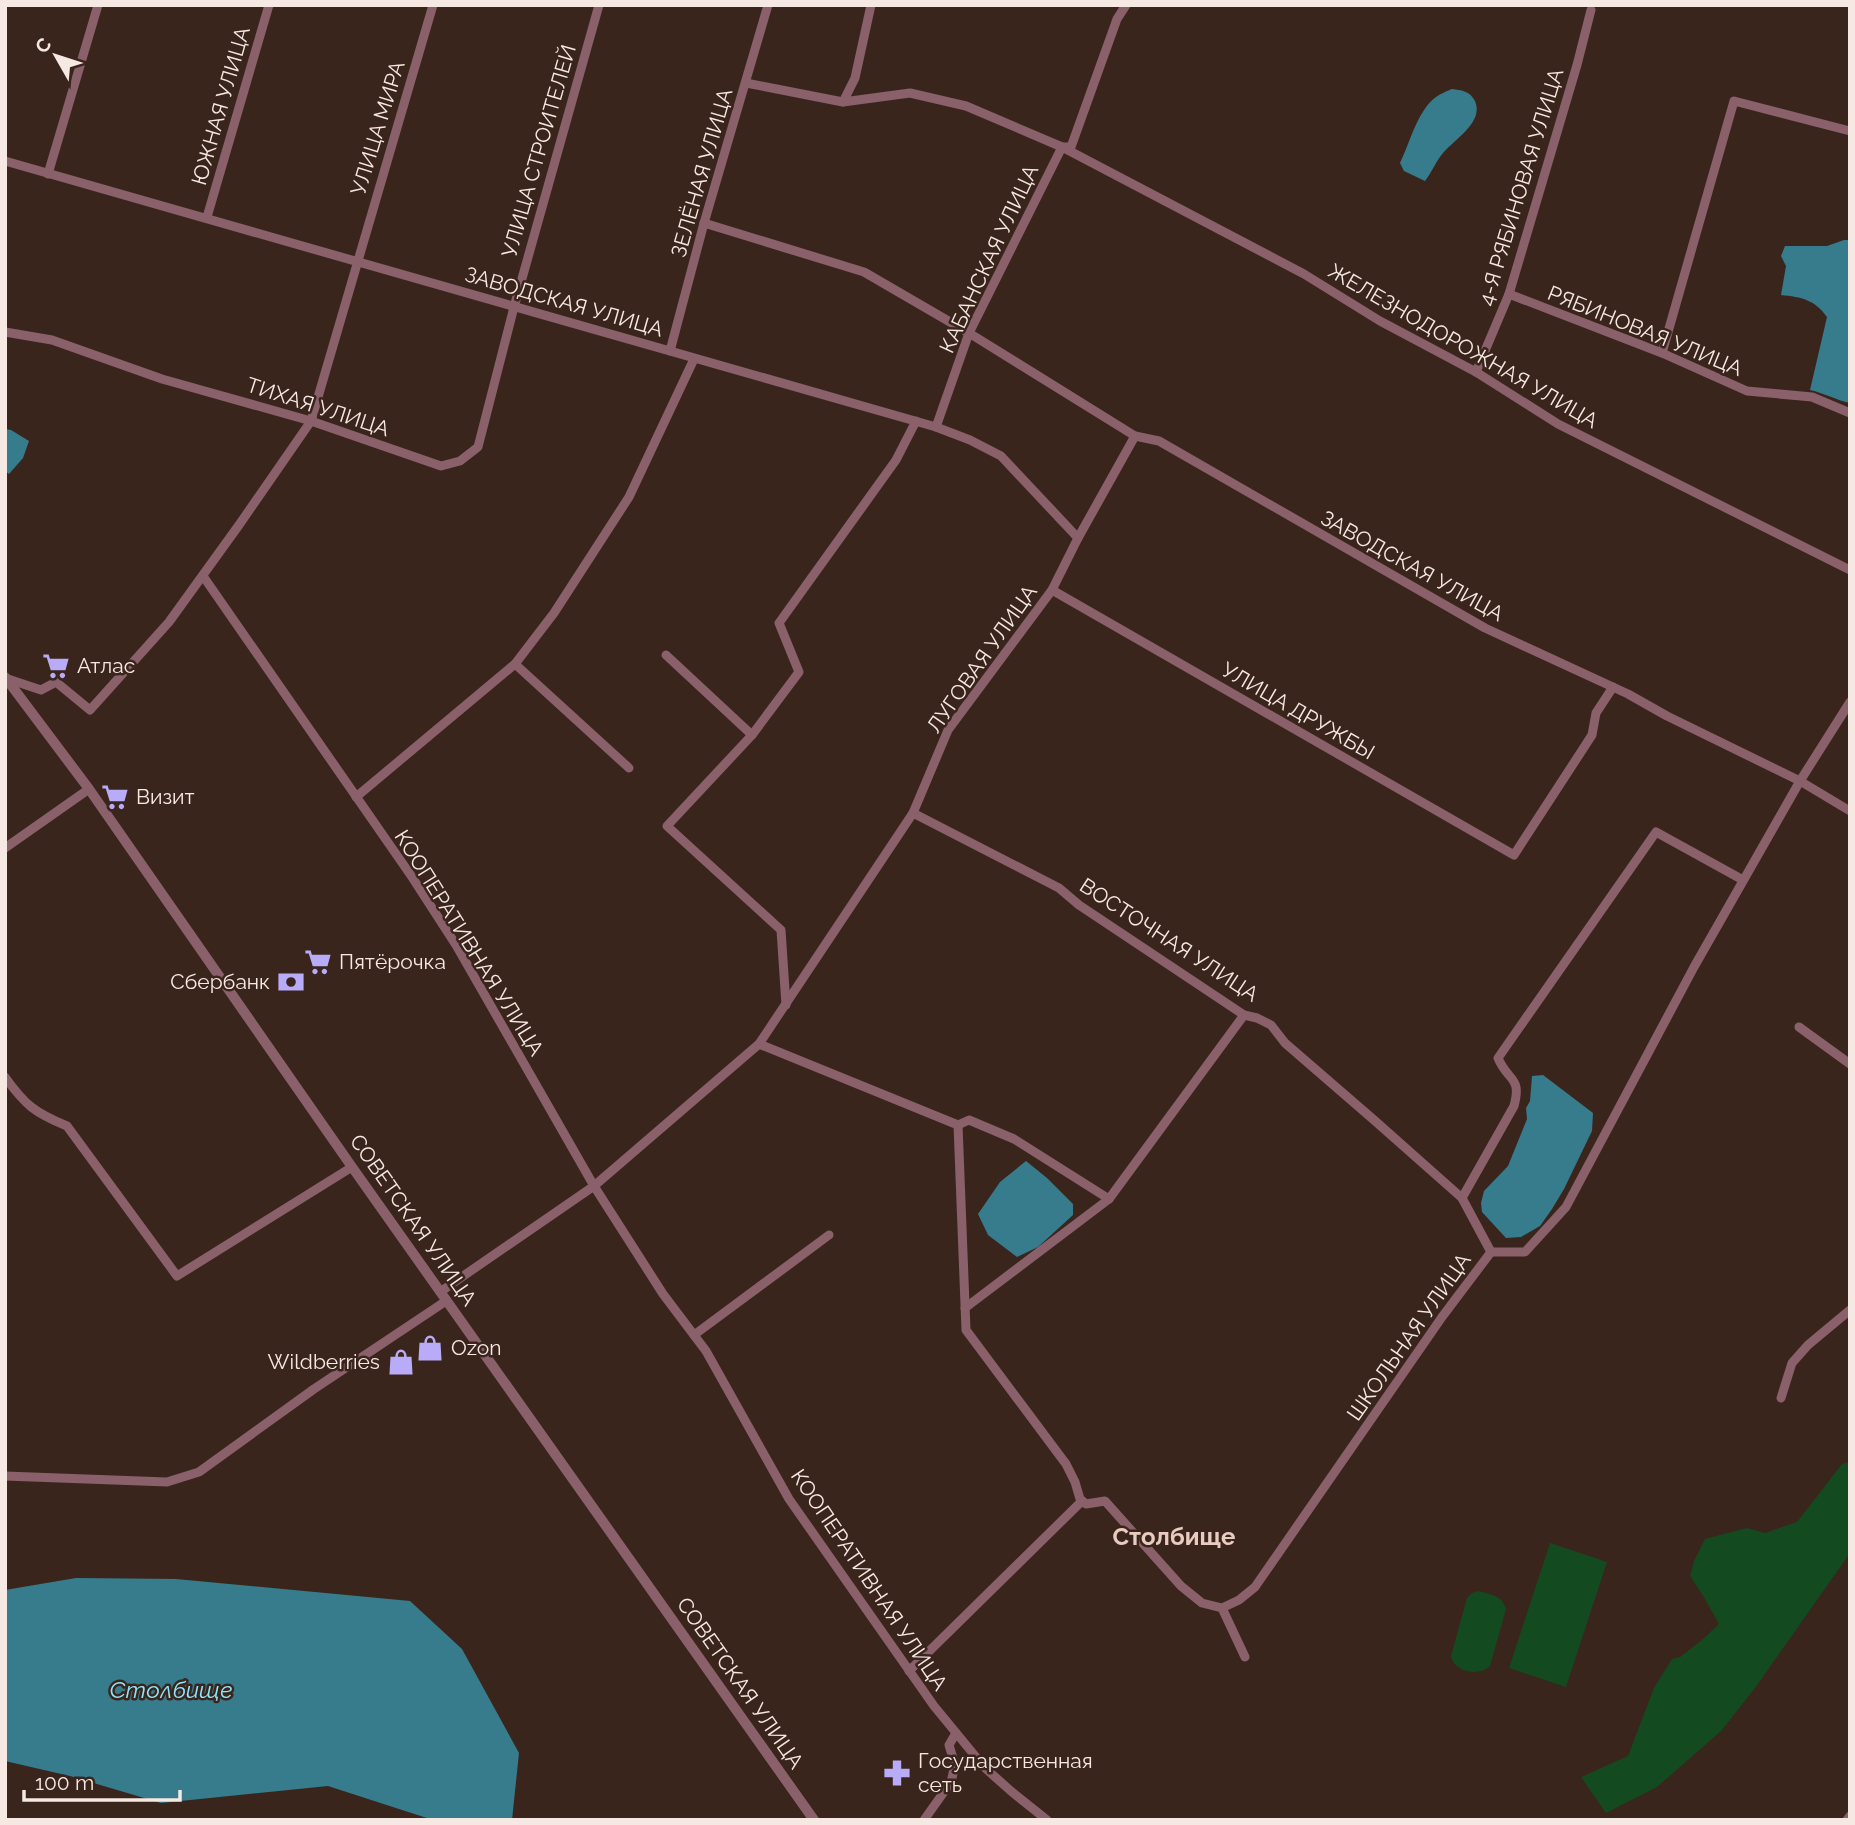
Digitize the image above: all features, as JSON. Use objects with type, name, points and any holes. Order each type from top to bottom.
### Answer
[{"type":"street","points":[[48,174],[98,5]]},
{"type":"street","name":"ЮЖНАЯ УЛИЦА","points":[[207,218],[269,5]]},
{"type":"street","name":"УЛИЦА МИРА","points":[[357,260],[433,5]]},
{"type":"street","name":"УЛИЦА СТРОИТЕЛЕЙ","points":[[514,307],[599,5]]},
{"type":"street","name":"ЗЕЛЁНАЯ УЛИЦА","points":[[670,351],[704,223],[768,5]]},
{"type":"street","points":[[843,102],[855,78],[872,5]]},
{"type":"street","name":"КАБАНСКАЯ УЛИЦА","points":[[746,83],[843,102],[910,93],[966,106],[1062,147],[1071,147],[1117,19],[1126,5]]},
{"type":"street","name":"4-Я РЯБИНОВАЯ УЛИЦА","points":[[1476,372],[1509,294],[1591,10]]},
{"type":"street","points":[[1662,353],[1734,101],[1850,131]]},
{"type":"street","name":"КАБАНСКАЯ УЛИЦА","points":[[936,427],[969,333],[1062,147]]},
{"type":"street","name":"ЖЕЛЕЗНОДОРОЖНАЯ УЛИЦА","points":[[1062,147],[1304,274],[1380,321],[1476,372],[1558,424],[1850,570]]},
{"type":"street","name":"ЗАВОДСКАЯ УЛИЦА","points":[[5,161],[936,427],[1001,456],[1078,538]]},
{"type":"street","name":"ЗАВОДСКАЯ УЛИЦА","points":[[704,223],[864,272],[969,333],[1135,436],[1159,442],[1485,628],[1628,694],[1800,781],[1850,811]]},
{"type":"street","points":[[5,678],[41,690],[56,682],[90,710],[167,624],[311,421],[357,260]]},
{"type":"street","name":"РЯБИНОВАЯ УЛИЦА","points":[[1509,294],[1662,353],[1747,391],[1812,397],[1850,413]]},
{"type":"street","name":"ТИХАЯ УЛИЦА","points":[[5,332],[52,340],[162,379],[311,421],[441,466],[460,461],[478,447],[514,307]]},
{"type":"street","points":[[356,797],[515,664],[554,613],[629,497],[694,359]]},
{"type":"street","points":[[786,1005],[781,930],[667,826],[752,735],[799,672],[779,623],[896,460],[916,421]]},
{"type":"street","name":"ЛУГОВАЯ УЛИЦА","points":[[5,1476],[167,1482],[199,1472],[594,1186],[759,1044],[914,813],[948,730],[1052,590],[1135,436]]},
{"type":"street","name":"КООПЕРАТИВНАЯ УЛИЦА","points":[[203,576],[412,877],[456,945],[594,1186],[663,1294],[706,1351],[789,1499],[933,1706],[985,1768],[1046,1820]]},
{"type":"street","name":"УЛИЦА ДРУЖБЫ","points":[[1052,590],[1514,855],[1592,735],[1596,713],[1613,687]]},
{"type":"street","points":[[666,655],[752,735]]},
{"type":"street","points":[[515,664],[629,768]]},
{"type":"street","name":"СОВЕТСКАЯ УЛИЦА","points":[[5,678],[89,789],[443,1297],[814,1820]]},
{"type":"street","name":"ШКОЛЬНАЯ УЛИЦА","points":[[1222,1608],[1239,1600],[1255,1587],[1442,1317],[1491,1252],[1525,1252],[1566,1207],[1694,967],[1800,781],[1850,702]]},
{"type":"street","points":[[5,848],[89,789]]},
{"type":"street","name":"ВОСТОЧНАЯ УЛИЦА","points":[[914,813],[1059,888],[1100,919],[1244,1015],[1271,1025],[1285,1043],[1462,1198],[1491,1252]]},
{"type":"street","points":[[1462,1198],[1514,1106],[1518,1090],[1498,1058],[1656,832],[1743,880]]},
{"type":"street","points":[[965,1308],[1109,1199],[1244,1015]]},
{"type":"street","points":[[1799,1027],[1850,1064]]},
{"type":"street","points":[[759,1044],[958,1125],[969,1121],[1014,1139],[1109,1199]]},
{"type":"street","points":[[5,1077],[21,1099],[45,1117],[67,1126],[177,1276],[352,1167]]},
{"type":"street","points":[[958,1125],[966,1330],[1066,1464],[1080,1499],[1086,1504],[1105,1501],[1186,1591],[1202,1604],[1222,1608],[1245,1657]]},
{"type":"street","points":[[694,1335],[829,1235]]},
{"type":"street","points":[[1781,1398],[1792,1363],[1808,1345],[1850,1310]]},
{"type":"street","points":[[909,1671],[1082,1501]]},
{"type":"street","points":[[924,1820],[951,1782],[955,1765],[950,1745],[956,1733]]},
{"type":"green space","points":[[1850,1462],[1850,1553],[1755,1688],[1721,1731],[1657,1787],[1606,1813],[1581,1777],[1628,1756],[1654,1688],[1672,1659],[1680,1657],[1719,1624],[1690,1576],[1705,1539],[1747,1528],[1765,1533],[1797,1522],[1842,1464]]},
{"type":"green space","points":[[1550,1543],[1607,1562],[1566,1687],[1509,1668]]},
{"type":"green space","points":[[1479,1591],[1499,1598],[1506,1609],[1490,1666],[1473,1672],[1461,1669],[1451,1656],[1467,1598]]},
{"type":"water","points":[[1452,89],[1471,95],[1477,109],[1476,116],[1448,147],[1425,181],[1404,171],[1400,163],[1424,110],[1436,97]]},
{"type":"water","points":[[1850,240],[1850,403],[1810,390],[1827,317],[1807,300],[1781,295],[1786,266],[1781,256],[1785,246],[1827,246]]},
{"type":"water","points":[[5,429],[29,441],[23,458],[9,474],[5,471]]},
{"type":"water","points":[[1543,1075],[1593,1113],[1592,1131],[1564,1189],[1540,1226],[1521,1237],[1506,1238],[1482,1212],[1481,1203],[1484,1191],[1508,1166],[1527,1119],[1526,1108],[1530,1101],[1532,1076]]},
{"type":"water","points":[[1026,1161],[1073,1204],[1073,1215],[1038,1247],[1017,1257],[988,1235],[978,1214],[1000,1182]]},
{"type":"water","name":"Столбище","points":[[76,1578],[176,1579],[410,1601],[462,1649],[519,1753],[512,1820],[433,1820],[328,1786],[161,1803],[70,1776],[5,1761],[5,1590]]},
{"type":"place","name":"Атлас","points":[[56,666]]},
{"type":"place","name":"Визит","points":[[115,797]]},
{"type":"place","name":"Пятёрочка","points":[[318,962]]},
{"type":"place","name":"Сбербанк","points":[[291,982]]},
{"type":"place","name":"Ozon","points":[[430,1348]]},
{"type":"place","name":"Wildberries","points":[[401,1362]]},
{"type":"place","name":"Государственная сеть","points":[[897,1773]]},
{"type":"district","name":"Столбище","points":[[1174,1537]]}]
